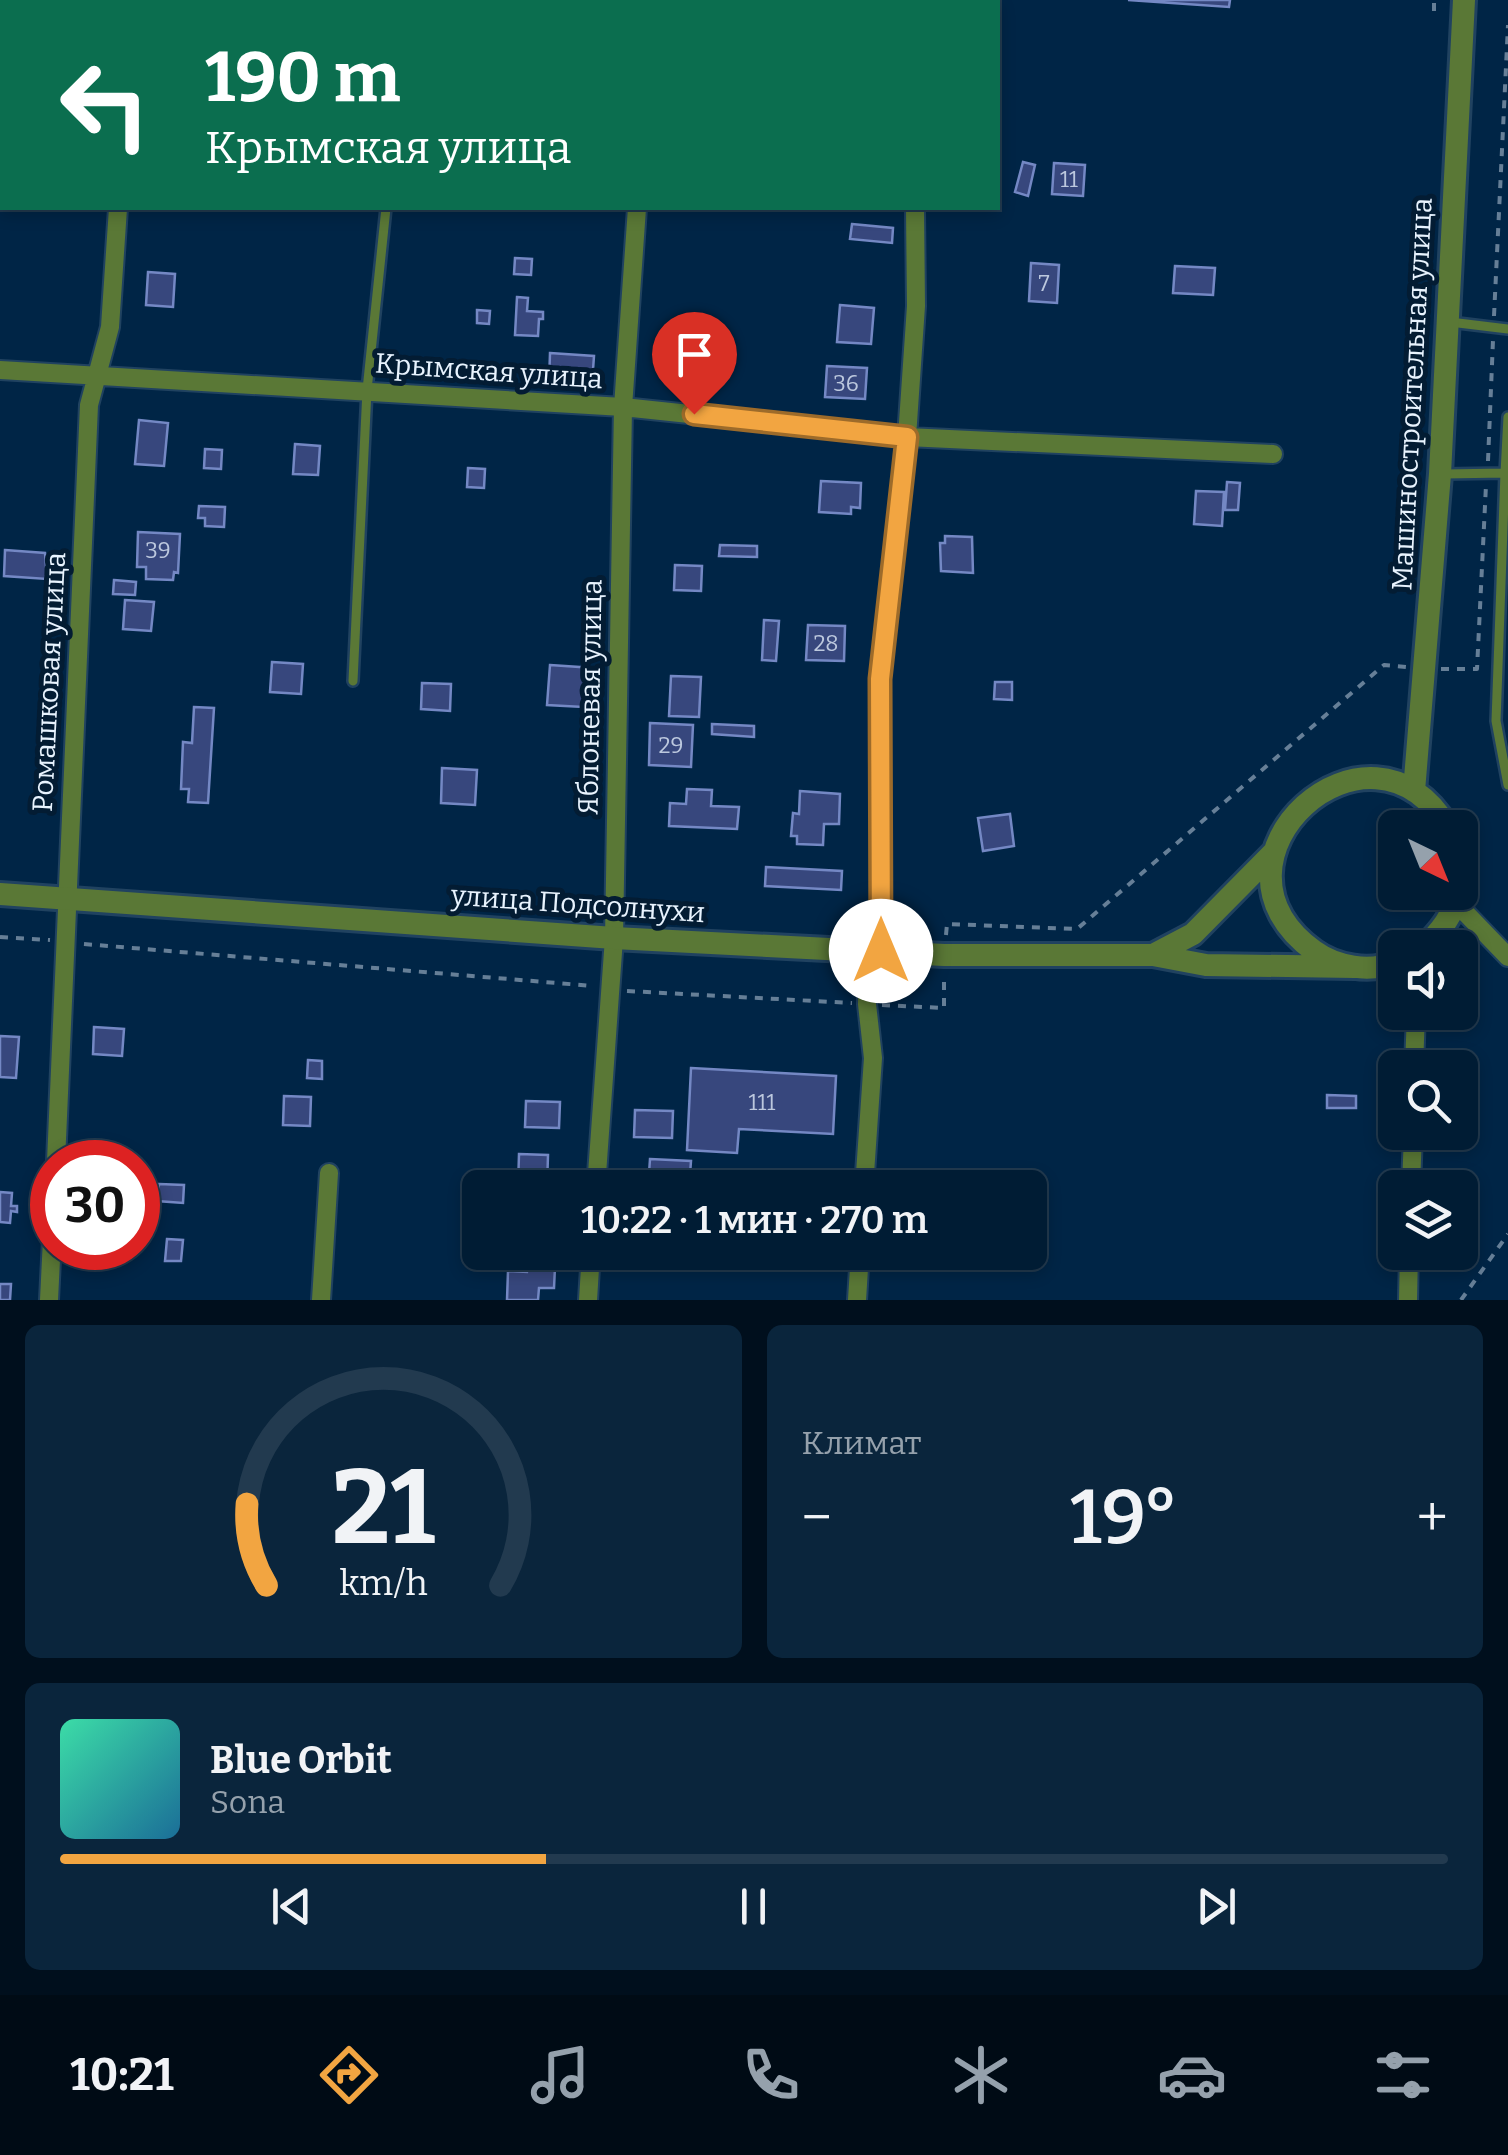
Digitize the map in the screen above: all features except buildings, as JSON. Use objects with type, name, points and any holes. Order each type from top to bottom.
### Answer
[{"type":"street","name":"Машиностроительная улица","points":[[1414,792],[1440,474],[1464,0]]},
{"type":"street","name":"Ромашковая улица","points":[[57,1140],[89,405],[110,326],[118,210]]},
{"type":"street","name":"Яблоневая улица","points":[[597,1170],[614,938],[623,407],[637,210]]},
{"type":"street","points":[[865,1170],[873,1058],[867,1004],[874,951],[880,679],[907,437],[916,306],[914,210]]},
{"type":"street","name":"Крымская улица","points":[[0,370],[623,407],[907,437],[1272,454]]},
{"type":"street","points":[[1355,968],[1325,959],[1299,940],[1281,914],[1272,884],[1274,852],[1285,825],[1304,802],[1328,786],[1357,779],[1386,781],[1414,792],[1436,810]]},
{"type":"street","points":[[1153,955],[1193,934],[1274,852]]},
{"type":"street","name":"улица Подсолнухи","points":[[0,894],[614,938],[944,954],[1153,955],[1206,965],[1355,968],[1378,965]]},
{"type":"street","points":[[1467,910],[1508,957]]},
{"type":"street","points":[[320,1300],[328,1173]]},
{"type":"street","points":[[50,1300],[51,1270]]},
{"type":"street","points":[[588,1300],[590,1270]]},
{"type":"street","points":[[857,1300],[859,1270]]},
{"type":"street","points":[[1408,1300],[1409,1270]]},
{"type":"lane","points":[[353,681],[367,390],[386,210]]},
{"type":"lane","points":[[1447,321],[1508,329]]},
{"type":"lane","points":[[1508,417],[1496,721],[1508,785]]},
{"type":"lane","points":[[1440,474],[1504,473]]},
{"type":"path","points":[[1434,0],[1434,12]]},
{"type":"path","points":[[0,937],[610,990],[944,1008],[946,924],[1077,929],[1384,664],[1477,669],[1508,25]]},
{"type":"path","points":[[1461,1300],[1508,1234]]},
{"type":"route","points":[[694,414],[907,437],[880,679],[881,951]]}]
